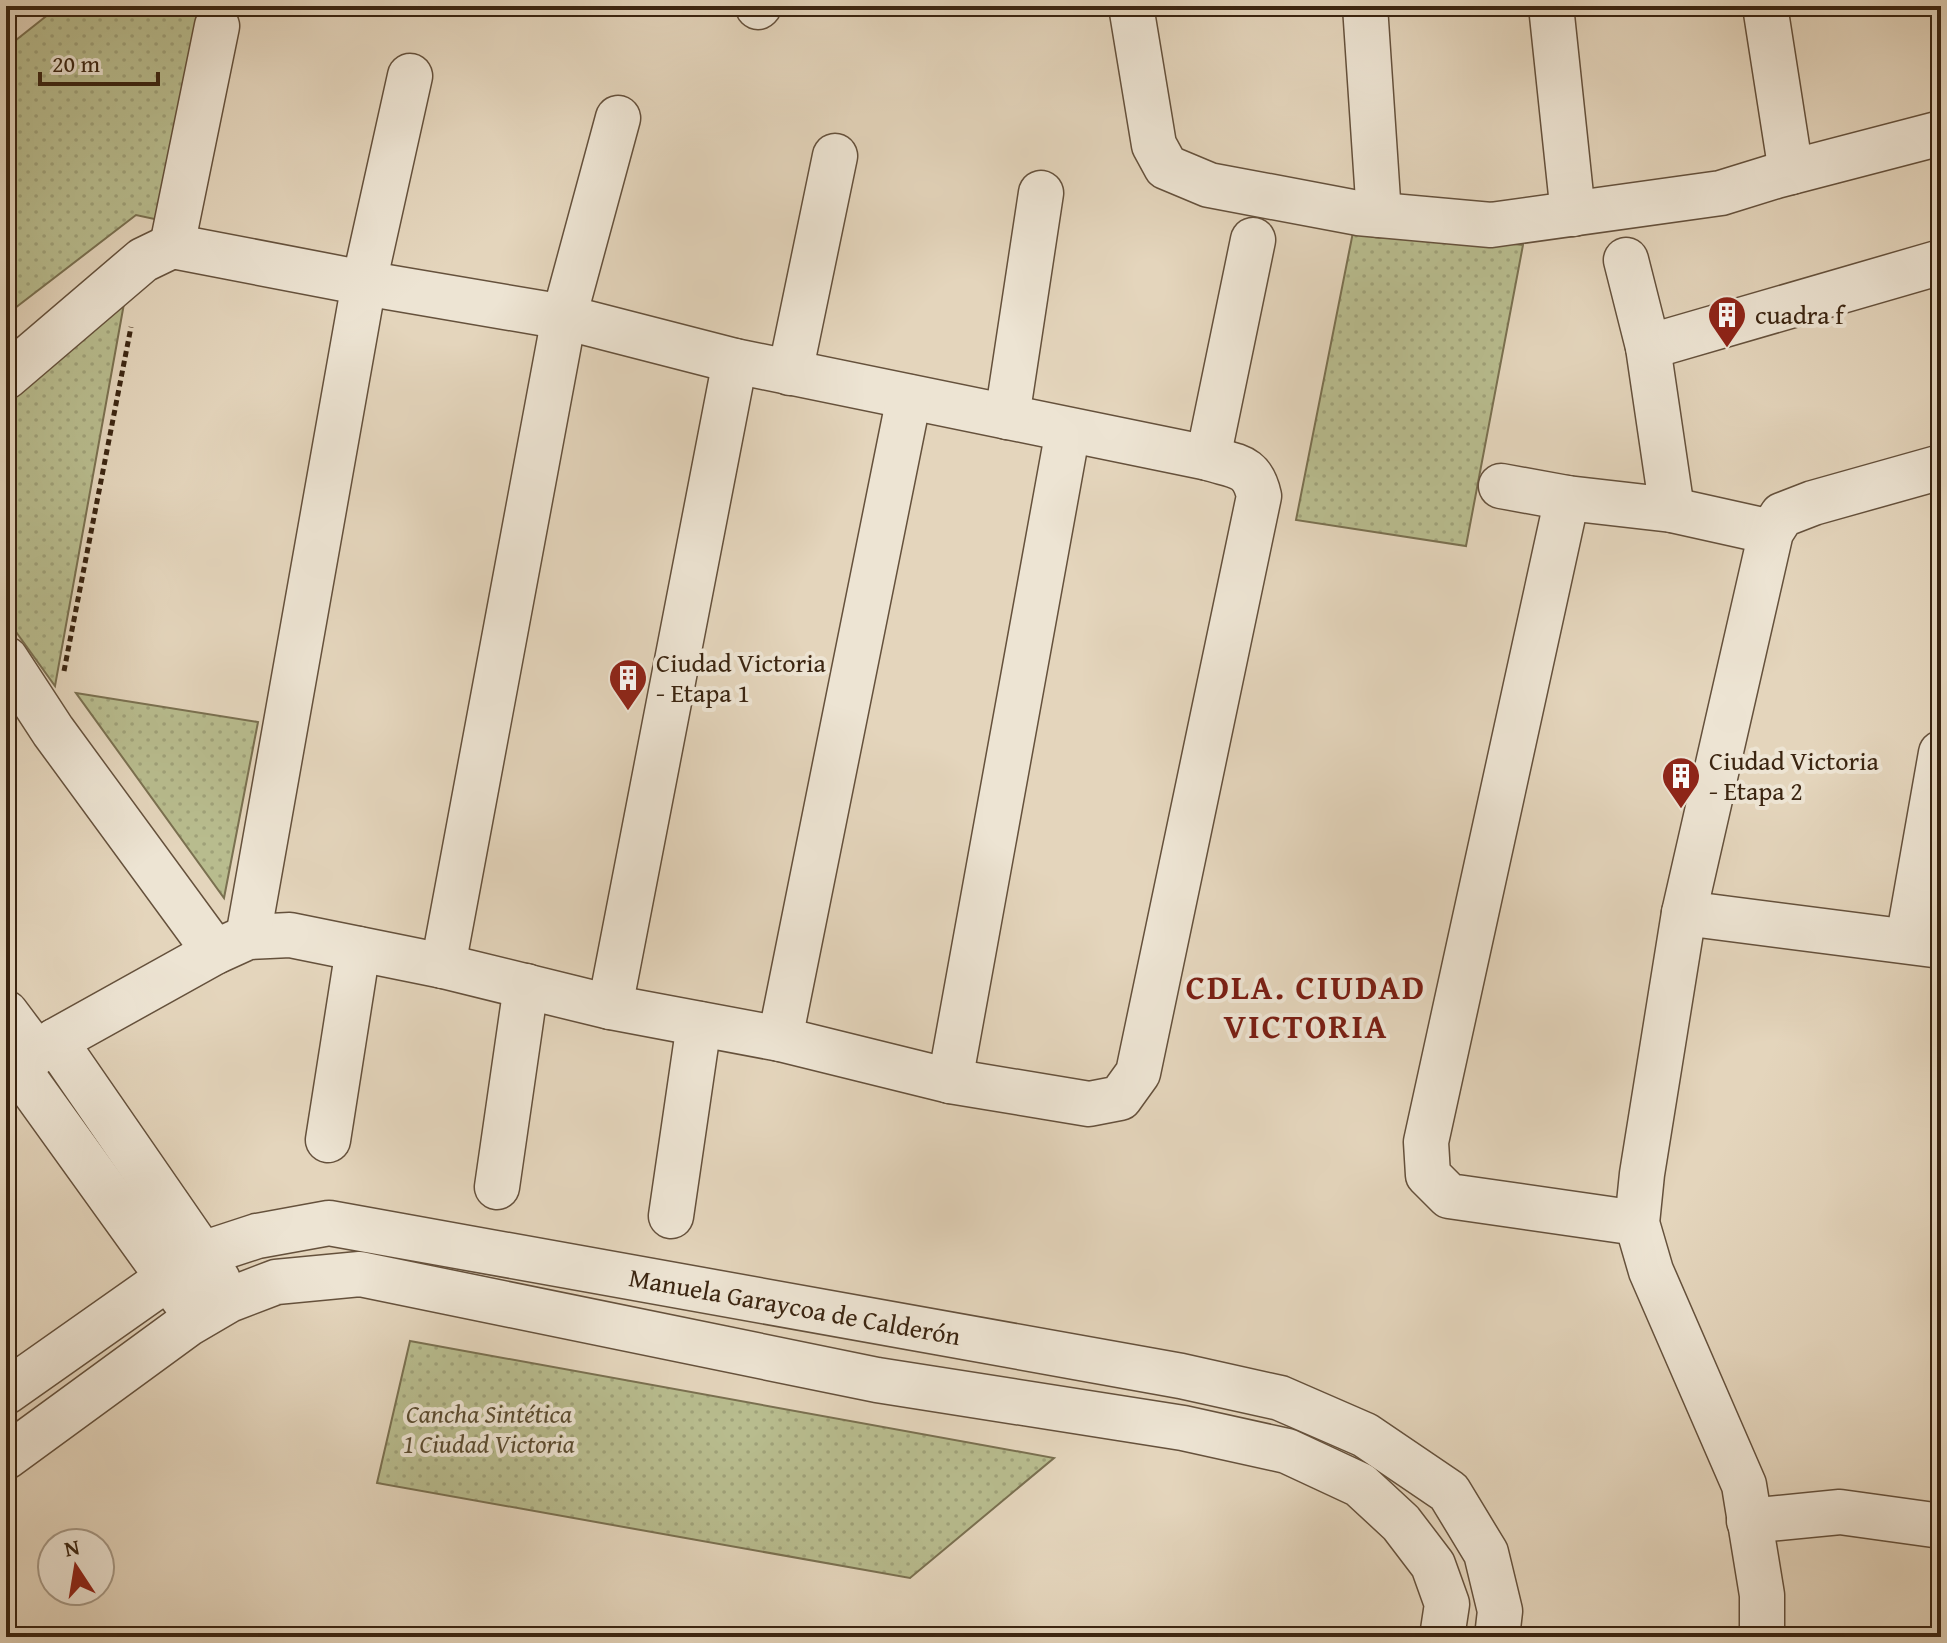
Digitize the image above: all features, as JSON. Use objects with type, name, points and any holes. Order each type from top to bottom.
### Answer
[{"type":"street","points":[[1131,6],[1154,145],[1166,167],[1209,185],[1379,215],[1491,225],[1721,193],[1941,133]]},
{"type":"street","points":[[1365,6],[1379,215]]},
{"type":"street","points":[[1551,6],[1573,214]]},
{"type":"street","points":[[1765,6],[1791,172]]},
{"type":"street","points":[[172,246],[217,26]]},
{"type":"street","points":[[232,945],[364,283],[410,76]]},
{"type":"street","points":[[443,966],[564,317],[618,118]]},
{"type":"street","points":[[790,373],[835,156]]},
{"type":"street","points":[[1007,417],[1041,193]]},
{"type":"street","points":[[1208,458],[1253,240]]},
{"type":"street","points":[[6,377],[143,260],[172,246],[564,317],[735,361],[1208,458],[1245,470],[1256,481],[1259,496],[1138,1073],[1120,1098],[1089,1104],[950,1081],[780,1039],[610,1007],[443,966],[290,935],[232,945],[28,1058]]},
{"type":"street","points":[[1626,260],[1648,347],[1672,510]]},
{"type":"street","points":[[1648,347],[1941,262]]},
{"type":"street","points":[[610,1007],[735,361]]},
{"type":"street","points":[[780,1039],[909,397]]},
{"type":"street","points":[[950,1081],[1068,430]]},
{"type":"street","points":[[1762,1637],[1762,1595],[1744,1485],[1651,1271],[1637,1223],[1642,1174],[1684,913],[1771,532],[1782,515],[1813,503],[1941,467]]},
{"type":"street","points":[[1501,486],[1567,498],[1672,510],[1771,532]]},
{"type":"street","points":[[1567,498],[1426,1142],[1428,1175],[1449,1196],[1637,1223]]},
{"type":"street","points":[[6,659],[53,731],[232,945]]},
{"type":"street","points":[[1684,913],[1924,943],[1941,753]]},
{"type":"street","points":[[328,1140],[358,949]]},
{"type":"street","points":[[497,1187],[526,986]]},
{"type":"street","points":[[6,1013],[28,1058],[186,1266],[214,1310]]},
{"type":"street","points":[[671,1216],[699,1024]]},
{"type":"street","name":"Manuela Garaycoa de Calderón","points":[[6,1392],[186,1266],[257,1236],[329,1223],[1181,1376],[1280,1398],[1365,1435],[1449,1492],[1486,1553],[1500,1611],[1497,1637]]},
{"type":"street","name":"Manuela Garaycoa de Calderón","points":[[6,1457],[188,1324],[214,1310],[276,1282],[360,1274],[877,1380],[1183,1428],[1287,1451],[1360,1485],[1401,1523],[1433,1565],[1447,1604],[1442,1637]]},
{"type":"street","points":[[1749,1521],[1840,1512],[1941,1526]]},
{"type":"path","points":[[53,731],[131,323]]},
{"type":"green space","points":[[59,6],[185,6],[208,14],[164,221],[136,215],[6,315],[6,48]]},
{"type":"green space","points":[[1354,227],[1523,245],[1466,546],[1296,520]]},
{"type":"green space","points":[[125,298],[55,686],[6,618],[6,400]]},
{"type":"green space","points":[[76,693],[258,722],[224,898]]},
{"type":"green space","name":"Cancha Sintética 1 Ciudad Victoria","points":[[410,1341],[1054,1458],[910,1578],[377,1483]]},
{"type":"place","name":"cuadra f","points":[[1727,349]]},
{"type":"place","name":"Ciudad Victoria - Etapa 1","points":[[628,712]]},
{"type":"place","name":"Ciudad Victoria - Etapa 2","points":[[1681,810]]},
{"type":"district","name":"CDLA. CIUDAD VICTORIA","points":[[1306,1006]]}]
